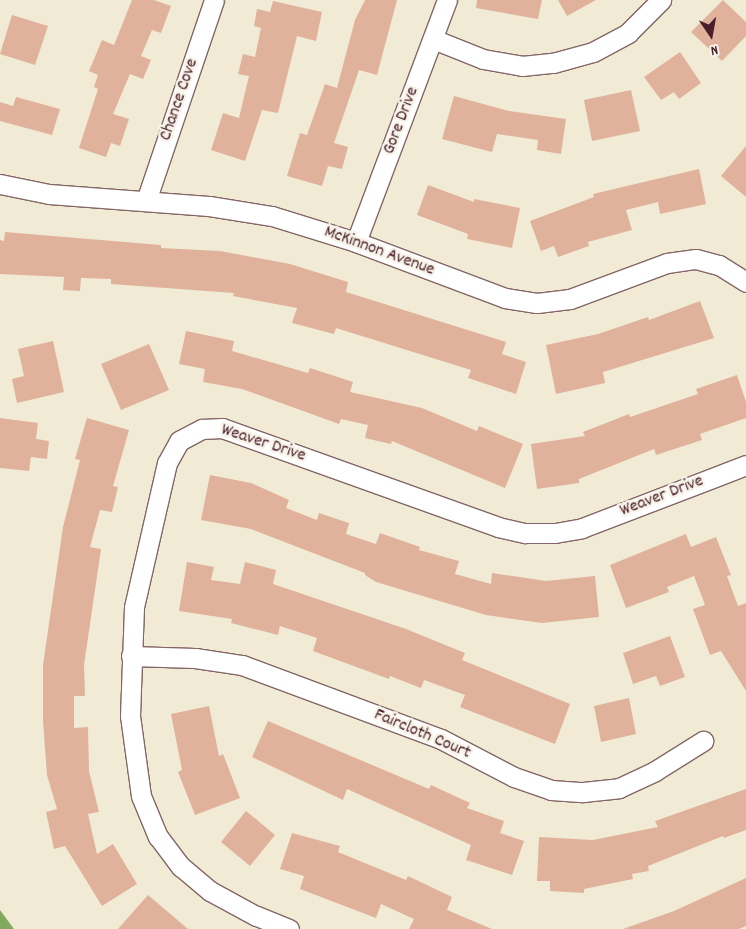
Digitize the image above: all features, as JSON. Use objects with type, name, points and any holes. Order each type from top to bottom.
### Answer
[{"type":"street","name":"Chance Cove","points":[[146,201],[214,0]]},
{"type":"street","name":"Gore Drive","points":[[356,242],[447,0]]},
{"type":"street","points":[[433,39],[483,59],[522,66],[553,63],[593,52],[628,33],[661,0]]},
{"type":"street","name":"McKinnon Avenue","points":[[0,184],[49,194],[146,201],[272,216],[356,242],[506,298],[537,303],[570,299],[641,270],[696,259],[719,265],[746,281]]},
{"type":"street","name":"Weaver Drive","points":[[289,929],[256,916],[210,891],[181,867],[158,837],[141,796],[133,760],[130,716],[134,607],[167,462],[180,441],[202,428],[222,428],[498,526],[524,532],[555,533],[582,528],[746,465]]},
{"type":"street","name":"Faircloth Court","points":[[131,656],[195,658],[242,665],[441,739],[514,777],[551,790],[583,792],[619,788],[655,771],[703,741]]},
{"type":"green space","points":[[0,910],[14,929],[0,929]]},
{"type":"building","points":[[132,0],[154,0],[171,6],[161,33],[152,30],[141,56],[151,60],[143,79],[130,74],[113,114],[129,119],[120,146],[111,143],[106,157],[79,148],[98,89],[94,87],[98,75],[89,71],[102,40],[114,45]]},
{"type":"building","points":[[365,0],[397,0],[377,75],[359,70],[334,143],[348,147],[342,169],[328,166],[322,186],[287,176],[300,133],[307,135],[325,84],[337,88],[355,20]]},
{"type":"building","points":[[477,0],[542,0],[538,19],[476,8]]},
{"type":"building","points":[[558,0],[596,0],[567,16]]},
{"type":"building","points":[[723,0],[746,22],[746,36],[722,61],[691,32]]},
{"type":"building","points":[[273,1],[322,12],[316,41],[297,36],[278,113],[262,110],[245,161],[211,150],[223,113],[239,118],[249,76],[238,74],[243,54],[255,57],[261,28],[254,26],[257,9],[270,12]]},
{"type":"building","points":[[12,15],[48,26],[35,65],[0,54]]},
{"type":"building","points":[[680,52],[701,83],[679,99],[674,92],[661,100],[644,77]]},
{"type":"building","points":[[631,90],[640,131],[592,141],[584,100]]},
{"type":"building","points":[[454,96],[509,111],[566,119],[561,154],[537,150],[538,140],[497,134],[492,152],[442,139]]},
{"type":"building","points":[[16,97],[60,109],[52,135],[0,121],[0,102],[13,106]]},
{"type":"building","points":[[746,146],[746,197],[721,176]]},
{"type":"building","points":[[699,169],[706,204],[660,214],[658,202],[626,210],[632,230],[588,242],[589,246],[558,257],[554,246],[541,251],[530,221],[594,197],[593,194]]},
{"type":"building","points":[[428,185],[474,202],[474,199],[520,208],[512,248],[467,239],[468,234],[417,215]]},
{"type":"building","points":[[5,232],[161,245],[161,248],[220,251],[290,264],[348,282],[346,292],[506,342],[502,354],[526,362],[516,394],[468,378],[471,370],[336,328],[334,334],[292,323],[297,308],[233,296],[234,293],[111,284],[111,279],[81,278],[80,291],[63,290],[64,277],[0,274],[0,240],[4,241]]},
{"type":"building","points":[[700,301],[714,338],[603,372],[605,383],[556,394],[546,345],[598,334],[648,317],[649,320]]},
{"type":"building","points":[[186,331],[234,341],[232,351],[308,373],[310,368],[353,382],[350,392],[422,408],[477,431],[479,426],[523,444],[505,488],[392,441],[391,444],[365,438],[368,425],[341,419],[339,424],[242,389],[203,382],[205,369],[179,364]]},
{"type":"building","points":[[53,341],[64,392],[17,403],[12,379],[24,376],[18,349]]},
{"type":"building","points":[[149,344],[169,390],[121,410],[101,364]]},
{"type":"building","points":[[737,375],[746,402],[746,418],[700,434],[702,440],[656,455],[654,449],[579,479],[579,483],[537,489],[531,444],[585,436],[583,432],[629,414],[630,417],[698,394],[696,389]]},
{"type":"building","points":[[0,418],[38,423],[36,439],[49,441],[47,459],[31,457],[29,471],[0,468]]},
{"type":"building","points":[[87,418],[129,430],[113,486],[118,487],[112,512],[100,510],[90,547],[101,549],[84,665],[85,696],[74,696],[74,728],[88,727],[89,771],[99,812],[88,814],[97,854],[113,844],[137,884],[102,906],[65,846],[54,849],[46,812],[57,809],[47,775],[43,721],[43,665],[63,527],[80,460],[75,459]]},
{"type":"building","points":[[210,475],[251,483],[289,500],[286,508],[317,520],[319,513],[349,523],[346,534],[376,544],[380,533],[420,547],[419,550],[459,561],[455,574],[491,584],[492,573],[546,581],[595,576],[599,617],[542,623],[486,615],[376,582],[365,575],[365,573],[251,529],[201,520]]},
{"type":"building","points":[[686,534],[691,547],[716,537],[731,575],[727,576],[738,606],[746,603],[746,691],[721,651],[710,655],[693,609],[705,605],[694,576],[667,587],[669,592],[626,608],[610,565]]},
{"type":"building","points":[[187,562],[214,567],[211,580],[240,584],[245,562],[276,570],[273,584],[406,629],[465,653],[462,660],[570,704],[555,744],[460,707],[465,695],[424,680],[421,688],[390,676],[389,679],[313,651],[317,638],[280,626],[278,635],[231,623],[232,619],[179,611]]},
{"type":"building","points":[[670,636],[685,677],[660,686],[656,676],[633,684],[623,653]]},
{"type":"building","points":[[629,698],[636,734],[601,742],[594,706]]},
{"type":"building","points":[[209,706],[219,756],[223,754],[240,798],[195,815],[178,772],[182,770],[171,714]]},
{"type":"building","points":[[268,721],[429,789],[431,785],[470,803],[467,808],[504,821],[500,833],[524,841],[512,875],[466,860],[471,845],[347,789],[343,800],[252,757]]},
{"type":"building","points":[[746,789],[746,830],[724,838],[723,836],[648,866],[649,871],[632,874],[633,879],[584,889],[584,893],[550,891],[550,881],[537,881],[539,837],[593,840],[658,827],[655,821]]},
{"type":"building","points":[[246,811],[275,835],[250,866],[221,842]]},
{"type":"building","points":[[292,833],[340,846],[338,852],[406,880],[408,876],[452,897],[447,910],[492,929],[409,929],[414,919],[381,904],[376,918],[300,889],[304,876],[280,869]]},
{"type":"building","points":[[746,878],[746,926],[739,929],[623,929],[674,911]]},
{"type":"building","points":[[148,895],[188,929],[118,929]]}]
